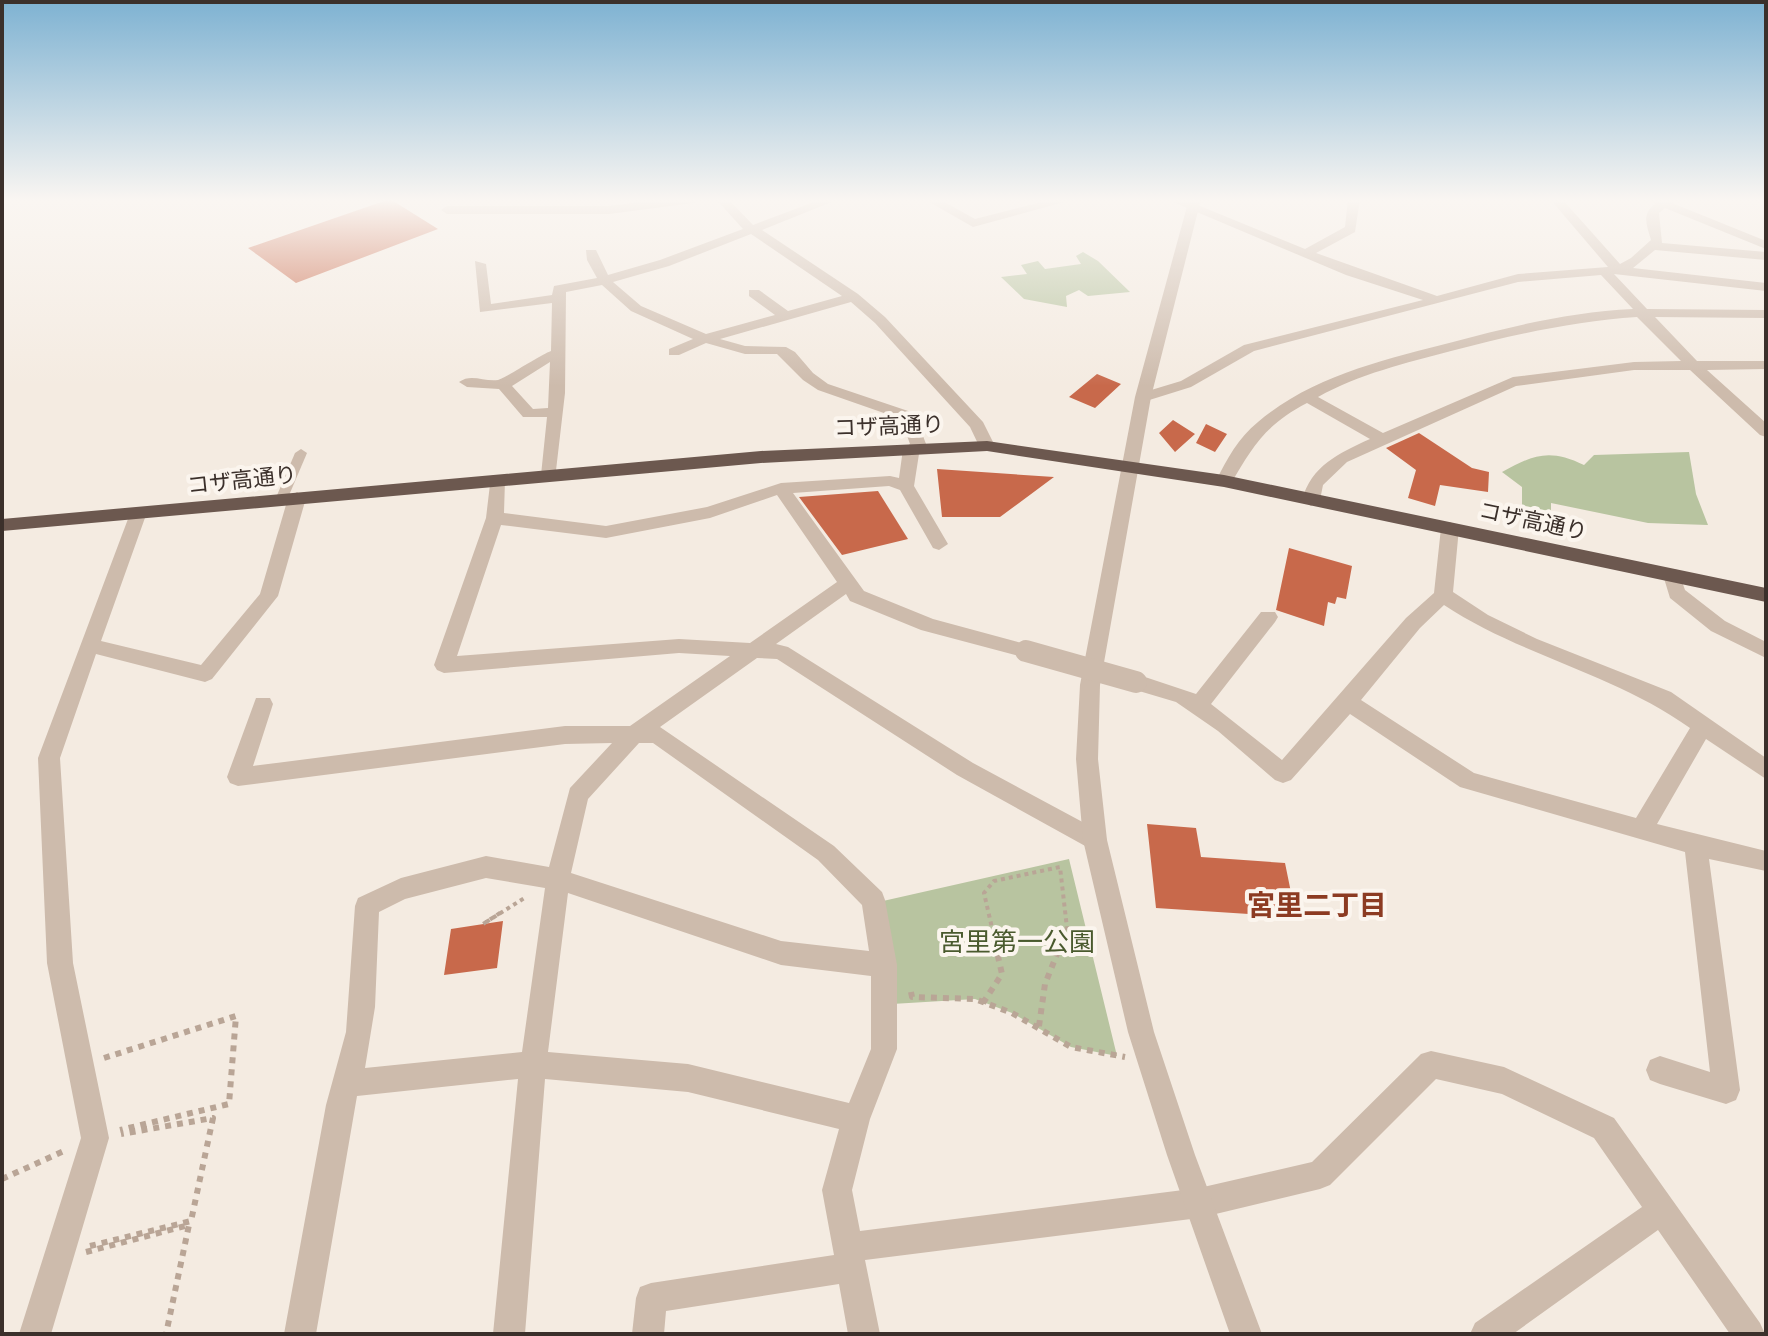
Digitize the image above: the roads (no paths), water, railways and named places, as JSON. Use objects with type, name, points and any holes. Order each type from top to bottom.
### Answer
[{"type":"highway","name":"コザ高通り","points":[[2,525],[817,453],[987,446],[1224,481],[1766,595]]},
{"type":"street","points":[[593,261],[625,302],[706,338],[747,350],[780,350],[788,353],[808,378],[837,395],[886,406],[908,416],[915,449],[906,486]]},
{"type":"street","points":[[549,475],[555,412],[559,289],[607,280],[669,261]]},
{"type":"street","points":[[801,261],[853,297],[911,351],[977,425],[987,446]]},
{"type":"street","points":[[1179,261],[1143,397],[1130,466],[1090,685],[1087,759],[1095,840],[1141,1032],[1246,1334]]},
{"type":"street","points":[[1326,261],[1438,300]]},
{"type":"street","points":[[1604,261],[1645,313],[1693,365],[1766,432]]},
{"type":"street","points":[[1612,271],[1635,261]]},
{"type":"street","points":[[480,264],[485,309],[560,298]]},
{"type":"street","points":[[1143,397],[1186,384],[1249,348],[1518,278],[1612,271],[1766,287]]},
{"type":"street","points":[[754,293],[787,317]]},
{"type":"street","points":[[674,352],[706,338],[853,297]]},
{"type":"street","points":[[1224,481],[1229,466],[1244,444],[1270,420],[1306,396],[1389,362],[1500,334],[1593,316],[1766,314]]},
{"type":"street","points":[[467,382],[503,385],[533,364],[557,353]]},
{"type":"street","points":[[1311,500],[1315,483],[1341,458],[1513,382],[1634,366],[1766,365]]},
{"type":"street","points":[[503,385],[529,414],[555,412]]},
{"type":"street","points":[[1306,396],[1381,439]]},
{"type":"street","points":[[497,480],[493,507],[495,518],[444,665],[679,646],[781,652],[965,769],[1095,840]]},
{"type":"street","points":[[495,518],[606,532],[710,512],[781,488],[890,481],[906,486],[939,544]]},
{"type":"street","points":[[781,488],[857,596],[928,625],[1183,696],[1283,774],[1413,623],[1443,595],[1450,528]]},
{"type":"street","points":[[89,645],[205,674],[269,596],[289,499]]},
{"type":"street","points":[[35,1334],[95,1138],[60,963],[49,758],[137,515]]},
{"type":"street","points":[[1672,575],[1677,593],[1718,626],[1766,651]]},
{"type":"street","points":[[509,1334],[533,1064],[558,879],[578,795],[634,734],[849,583]]},
{"type":"street","points":[[1443,595],[1481,620],[1530,644],[1664,698],[1766,770]]},
{"type":"street","points":[[1198,706],[1268,617]]},
{"type":"street","points":[[1348,702],[1468,780],[1696,845],[1766,861]]},
{"type":"street","points":[[263,704],[238,777],[565,735],[657,734],[826,853],[873,900],[884,965],[884,1049],[856,1119],[837,1190],[864,1334]]},
{"type":"street","points":[[1642,829],[1703,725]]},
{"type":"street","points":[[1660,1070],[1726,1090],[1696,845]]},
{"type":"street","points":[[300,1334],[340,1105],[349,1083],[361,1021],[367,906],[401,889],[486,867],[558,879],[781,953],[884,965]]},
{"type":"street","points":[[349,1083],[533,1064],[688,1078],[856,1119]]},
{"type":"street","points":[[648,1334],[651,1298],[850,1257],[1199,1203],[1320,1175],[1431,1064],[1504,1081],[1604,1128],[1749,1334]]},
{"type":"street","points":[[1486,1334],[1662,1210]]},
{"type":"lane","points":[[289,499],[301,453]]},
{"type":"district","name":"宮里二丁目","points":[[1317,905]]},
{"type":"park label","name":"宮里第一公園","points":[[1017,942]]}]
